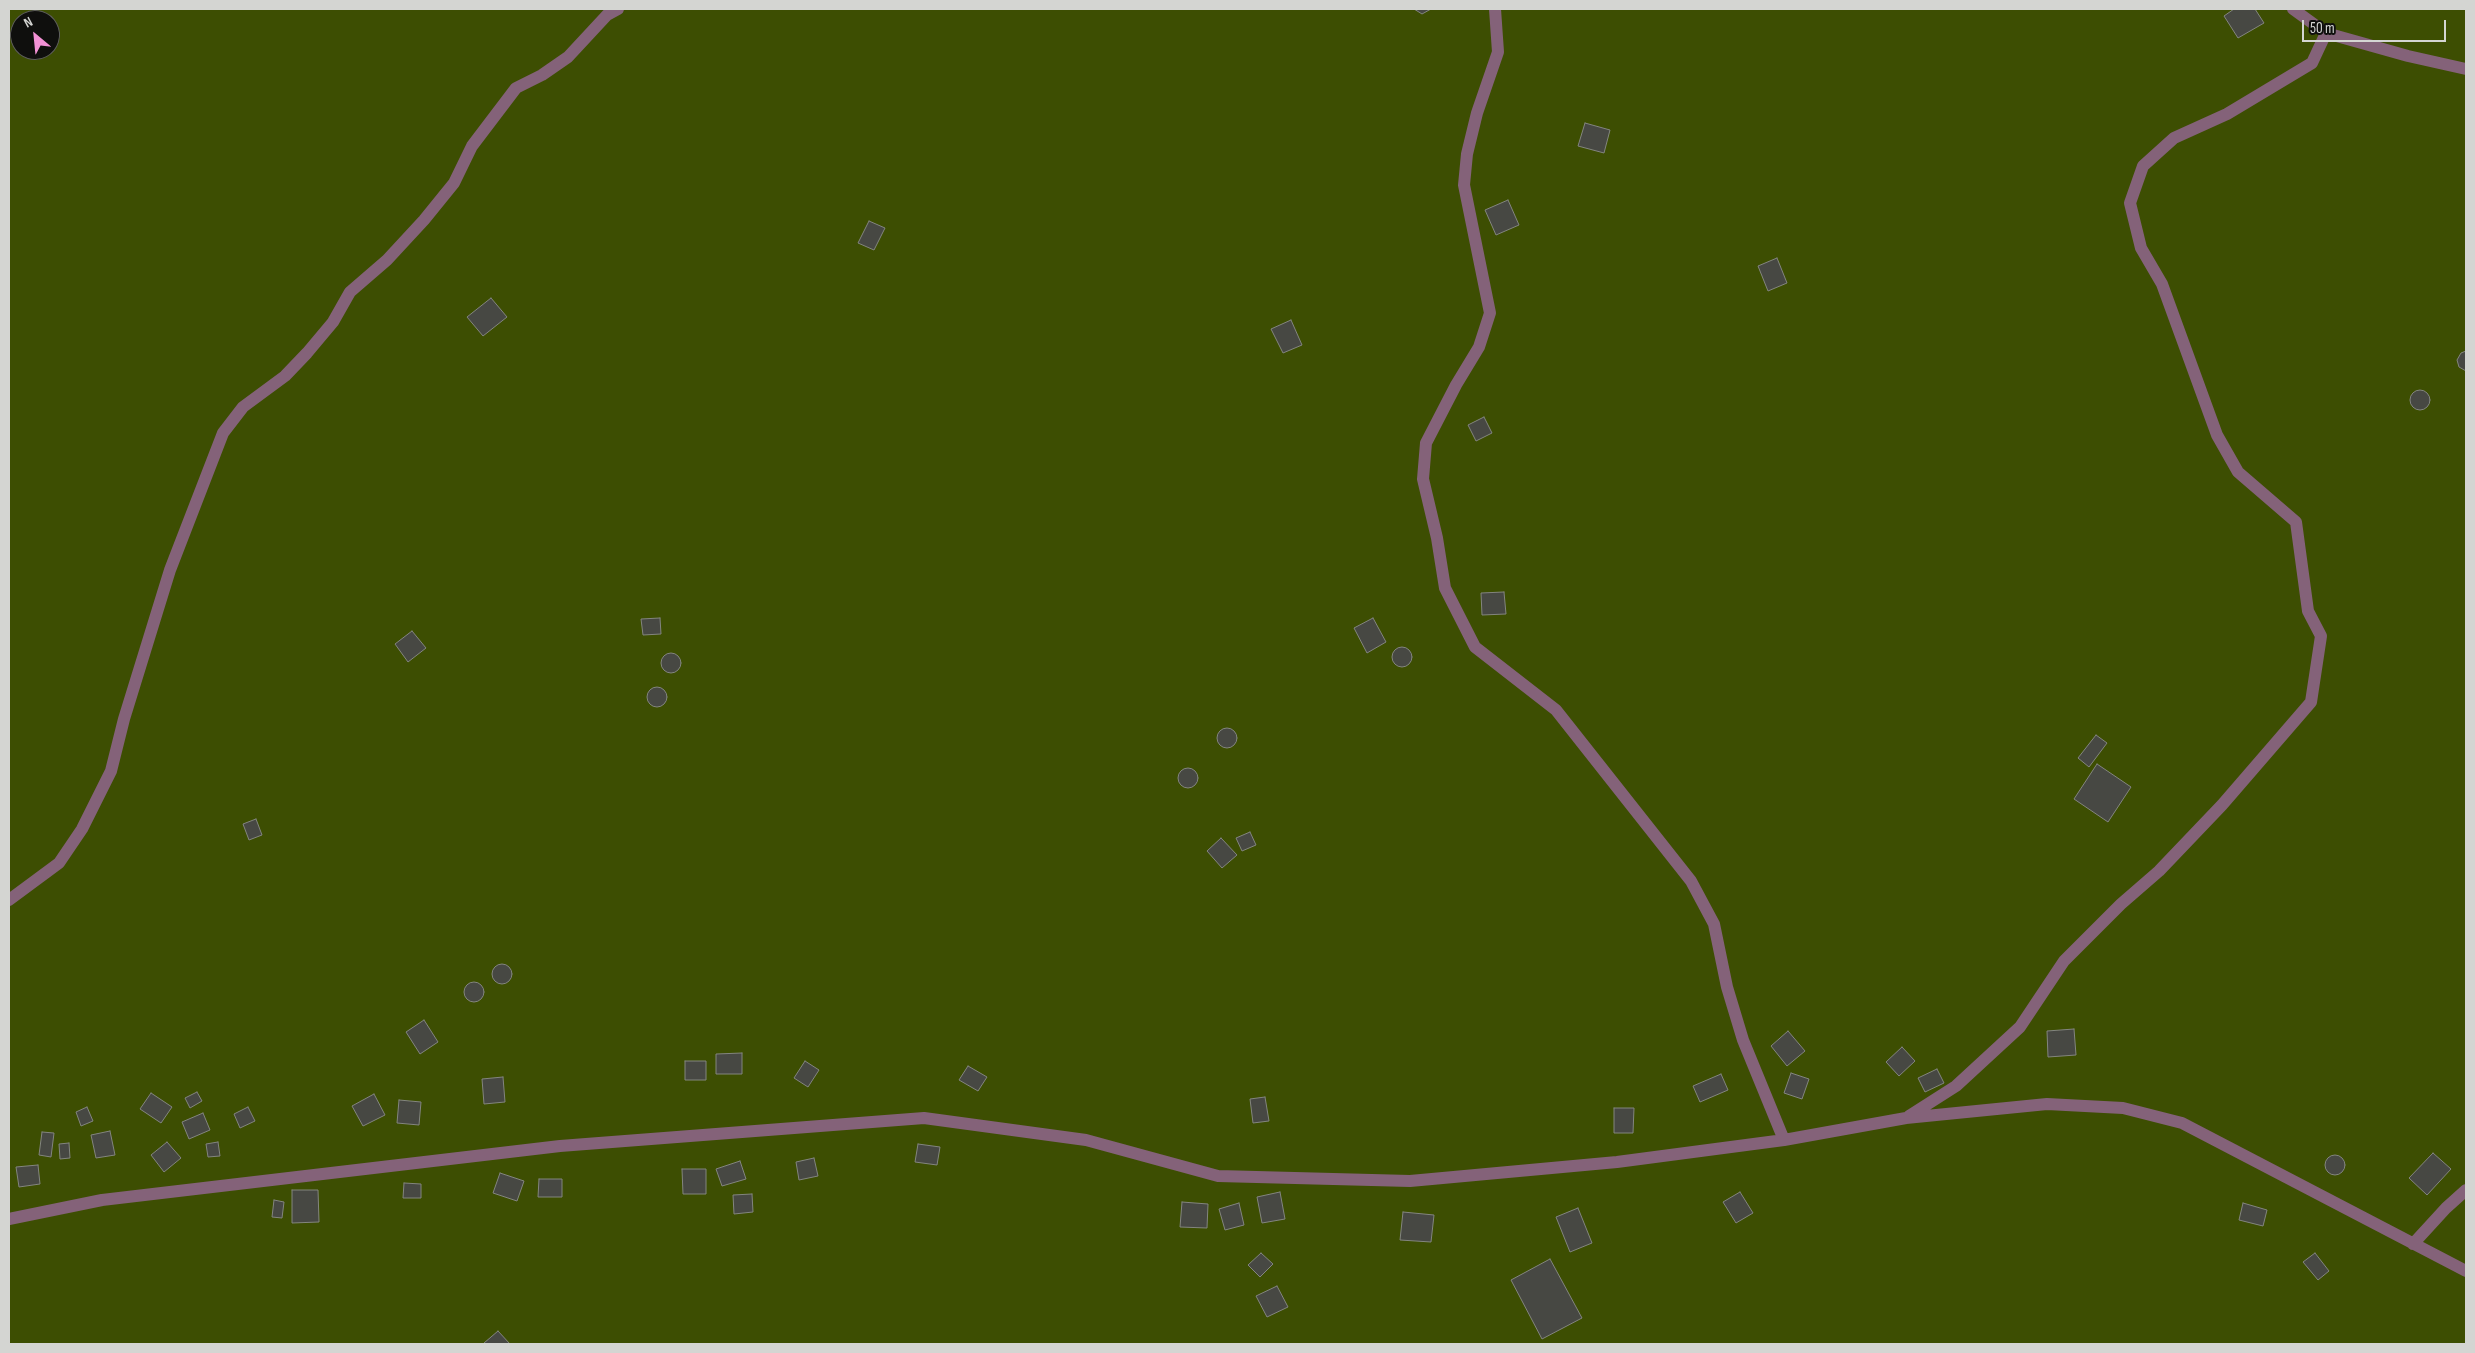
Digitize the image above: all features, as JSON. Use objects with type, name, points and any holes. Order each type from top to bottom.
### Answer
[{"type":"street","points":[[9,900],[59,863],[82,829],[111,771],[124,719],[164,588],[223,433],[243,407],[285,376],[308,354],[333,322],[350,292],[387,260],[424,220],[454,183],[472,146],[516,88],[542,75],[568,57],[607,15],[618,9]]},
{"type":"street","points":[[1495,9],[1498,52],[1477,113],[1467,154],[1464,185],[1490,313],[1479,347],[1456,385],[1426,443],[1423,479],[1438,538],[1445,588],[1475,647],[1556,710],[1691,881],[1714,924],[1727,988],[1743,1040],[1784,1140]]},
{"type":"street","points":[[2292,9],[2326,33],[2408,56],[2466,69]]},
{"type":"street","points":[[1906,1118],[1956,1086],[2020,1028],[2064,961],[2121,904],[2159,871],[2203,825],[2292,727],[2311,702],[2321,636],[2308,611],[2296,522],[2238,472],[2217,435],[2162,284],[2141,248],[2130,203],[2144,166],[2174,138],[2227,114],[2312,64],[2326,33]]},
{"type":"street","points":[[9,1219],[102,1200],[560,1146],[924,1118],[1086,1140],[1218,1176],[1400,1181],[1617,1162],[1784,1140],[1906,1118],[2047,1104],[2123,1108],[2182,1123],[2466,1271]]},
{"type":"street","points":[[2413,1244],[2446,1208],[2466,1190]]},
{"type":"green space","points":[[9,9],[2466,9],[2466,1344],[9,1344]]},
{"type":"building","points":[[1414,9],[1431,9],[1422,14]]},
{"type":"building","points":[[2234,9],[2255,9],[2264,23],[2238,38],[2224,16]]},
{"type":"building","points":[[1585,123],[1610,130],[1604,153],[1578,146]]},
{"type":"building","points":[[1508,200],[1519,225],[1496,235],[1485,210]]},
{"type":"building","points":[[869,221],[885,228],[874,250],[858,243]]},
{"type":"building","points":[[1777,258],[1787,283],[1768,291],[1758,266]]},
{"type":"building","points":[[491,298],[507,317],[483,336],[467,317]]},
{"type":"building","points":[[1291,320],[1302,345],[1283,353],[1271,329]]},
{"type":"building","points":[[2466,351],[2466,371],[2459,367],[2457,360],[2461,353]]},
{"type":"building","points":[[2420,390],[2427,393],[2430,400],[2427,407],[2420,410],[2413,407],[2410,400],[2413,393]]},
{"type":"building","points":[[1484,417],[1492,433],[1476,441],[1468,425]]},
{"type":"building","points":[[1504,592],[1506,614],[1482,615],[1481,593]]},
{"type":"building","points":[[660,618],[661,634],[643,635],[641,619]]},
{"type":"building","points":[[1373,618],[1386,642],[1367,653],[1354,628]]},
{"type":"building","points":[[412,631],[426,648],[408,662],[395,644]]},
{"type":"building","points":[[1402,647],[1409,650],[1412,657],[1409,664],[1402,667],[1395,664],[1392,657],[1395,650]]},
{"type":"building","points":[[671,653],[678,656],[681,663],[678,670],[671,673],[664,670],[661,663],[664,656]]},
{"type":"building","points":[[657,687],[664,690],[667,697],[664,704],[657,707],[650,704],[647,697],[650,690]]},
{"type":"building","points":[[1227,728],[1234,731],[1237,738],[1234,745],[1227,748],[1220,745],[1217,738],[1220,731]]},
{"type":"building","points":[[2096,735],[2107,743],[2089,767],[2078,758]]},
{"type":"building","points":[[2097,764],[2131,787],[2108,822],[2074,799]]},
{"type":"building","points":[[1188,768],[1195,771],[1198,778],[1195,785],[1188,788],[1181,785],[1178,778],[1181,771]]},
{"type":"building","points":[[256,819],[262,835],[249,840],[243,824]]},
{"type":"building","points":[[1250,832],[1256,845],[1242,851],[1236,838]]},
{"type":"building","points":[[1221,838],[1237,855],[1222,868],[1207,851]]},
{"type":"building","points":[[502,964],[509,967],[512,974],[509,981],[502,984],[495,981],[492,974],[495,967]]},
{"type":"building","points":[[474,982],[481,985],[484,992],[481,999],[474,1002],[467,999],[464,992],[467,985]]},
{"type":"building","points":[[424,1020],[438,1042],[420,1054],[406,1032]]},
{"type":"building","points":[[2074,1029],[2076,1055],[2048,1057],[2047,1031]]},
{"type":"building","points":[[1788,1031],[1805,1051],[1787,1066],[1771,1046]]},
{"type":"building","points":[[1902,1047],[1915,1061],[1899,1076],[1886,1062]]},
{"type":"building","points":[[742,1053],[742,1074],[716,1074],[716,1054]]},
{"type":"building","points":[[685,1061],[706,1061],[706,1080],[685,1080]]},
{"type":"building","points":[[805,1061],[819,1070],[808,1087],[794,1078]]},
{"type":"building","points":[[968,1066],[987,1077],[978,1091],[959,1080]]},
{"type":"building","points":[[1937,1069],[1944,1083],[1925,1092],[1918,1078]]},
{"type":"building","points":[[1791,1073],[1809,1079],[1802,1099],[1784,1093]]},
{"type":"building","points":[[1721,1074],[1728,1090],[1700,1102],[1693,1086]]},
{"type":"building","points":[[503,1077],[505,1102],[484,1104],[482,1079]]},
{"type":"building","points":[[197,1092],[202,1101],[190,1108],[185,1098]]},
{"type":"building","points":[[151,1093],[172,1107],[161,1123],[140,1109]]},
{"type":"building","points":[[374,1094],[385,1115],[363,1126],[352,1106]]},
{"type":"building","points":[[1265,1097],[1269,1121],[1253,1123],[1250,1099]]},
{"type":"building","points":[[399,1100],[421,1102],[419,1125],[397,1123]]},
{"type":"building","points":[[87,1107],[93,1121],[81,1126],[76,1112]]},
{"type":"building","points":[[248,1107],[255,1121],[240,1128],[234,1114]]},
{"type":"building","points":[[1614,1108],[1634,1108],[1633,1133],[1614,1133]]},
{"type":"building","points":[[203,1113],[210,1130],[189,1139],[182,1122]]},
{"type":"building","points":[[110,1131],[115,1155],[96,1158],[91,1135]]},
{"type":"building","points":[[42,1132],[54,1133],[51,1157],[39,1155]]},
{"type":"building","points":[[167,1142],[181,1158],[164,1172],[151,1155]]},
{"type":"building","points":[[218,1142],[220,1156],[208,1157],[206,1144]]},
{"type":"building","points":[[69,1143],[70,1158],[60,1159],[59,1144]]},
{"type":"building","points":[[918,1144],[940,1147],[937,1165],[915,1162]]},
{"type":"building","points":[[2433,1153],[2451,1169],[2427,1195],[2409,1178]]},
{"type":"building","points":[[2335,1155],[2342,1158],[2345,1165],[2342,1172],[2335,1175],[2328,1172],[2325,1165],[2328,1158]]},
{"type":"building","points":[[814,1158],[818,1176],[799,1180],[796,1162]]},
{"type":"building","points":[[740,1161],[746,1179],[722,1186],[716,1169]]},
{"type":"building","points":[[38,1165],[40,1184],[19,1187],[16,1167]]},
{"type":"building","points":[[682,1169],[706,1169],[706,1194],[683,1194]]},
{"type":"building","points":[[500,1173],[524,1181],[517,1201],[493,1193]]},
{"type":"building","points":[[539,1179],[562,1179],[562,1197],[538,1197]]},
{"type":"building","points":[[404,1183],[421,1184],[421,1198],[403,1198]]},
{"type":"building","points":[[292,1190],[318,1190],[319,1222],[292,1223]]},
{"type":"building","points":[[1280,1192],[1285,1219],[1262,1223],[1257,1197]]},
{"type":"building","points":[[1740,1192],[1753,1213],[1736,1223],[1723,1202]]},
{"type":"building","points":[[752,1194],[753,1212],[734,1214],[733,1195]]},
{"type":"building","points":[[274,1200],[284,1202],[282,1218],[272,1217]]},
{"type":"building","points":[[1182,1202],[1208,1204],[1207,1228],[1180,1227]]},
{"type":"building","points":[[1239,1203],[1244,1225],[1225,1230],[1219,1209]]},
{"type":"building","points":[[2243,1203],[2267,1210],[2263,1226],[2239,1220]]},
{"type":"building","points":[[1578,1208],[1592,1243],[1570,1252],[1556,1217]]},
{"type":"building","points":[[1403,1212],[1434,1215],[1431,1242],[1400,1240]]},
{"type":"building","points":[[1261,1253],[1273,1264],[1260,1277],[1248,1265]]},
{"type":"building","points":[[2315,1253],[2329,1271],[2318,1280],[2303,1262]]},
{"type":"building","points":[[1550,1259],[1582,1318],[1542,1339],[1511,1280]]},
{"type":"building","points":[[1277,1286],[1288,1307],[1267,1317],[1256,1296]]},
{"type":"building","points":[[498,1331],[510,1344],[484,1343]]}]
